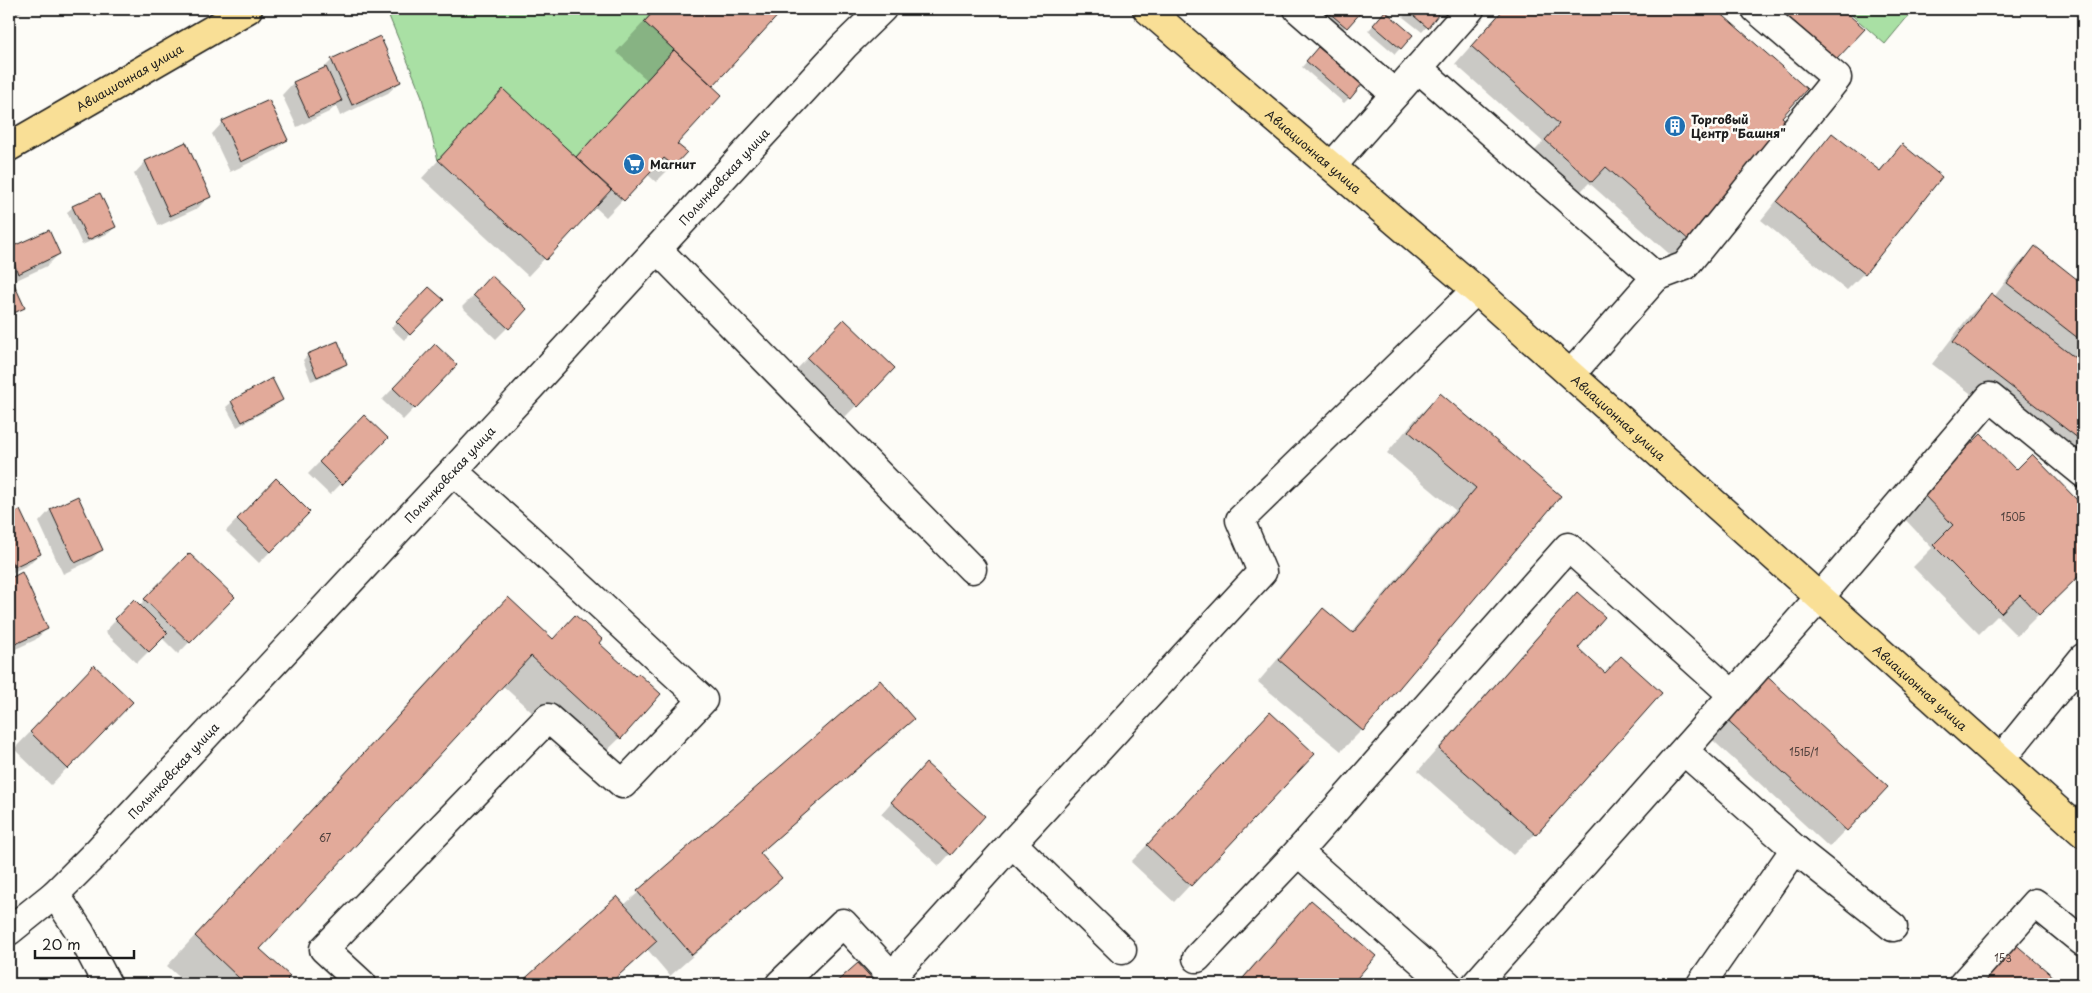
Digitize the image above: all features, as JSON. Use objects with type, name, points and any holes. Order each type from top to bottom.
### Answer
[{"type":"main road","name":"Авиационная улица","points":[[9,147],[248,9]]},
{"type":"main road","name":"Авиационная улица","points":[[1147,9],[1476,290],[2083,833]]},
{"type":"street","name":"Полынковская улица","points":[[9,931],[55,894],[96,853],[844,46],[882,9]]},
{"type":"street","points":[[1298,9],[1395,94]]},
{"type":"street","points":[[1332,166],[1470,9]]},
{"type":"street","points":[[1571,374],[1656,277],[1685,266],[1837,78],[1756,9]]},
{"type":"street","points":[[1418,68],[1656,277]]},
{"type":"street","points":[[657,249],[972,568]]},
{"type":"street","points":[[780,984],[843,923],[896,980],[1012,843],[1262,572],[1240,520],[1476,290]]},
{"type":"street","points":[[1476,984],[1820,597],[1990,397],[2083,473]]},
{"type":"street","points":[[362,984],[324,948],[548,718],[623,784],[703,700],[526,536],[452,471]]},
{"type":"street","points":[[1197,958],[1298,852],[1568,547],[1733,695]]},
{"type":"street","points":[[2000,759],[2083,658]]},
{"type":"street","points":[[1684,751],[1795,849],[1893,927]]},
{"type":"street","points":[[1012,843],[1122,950]]},
{"type":"street","points":[[1701,984],[1795,849]]},
{"type":"street","points":[[1298,852],[1447,984]]},
{"type":"street","points":[[55,894],[80,932],[107,984]]},
{"type":"street","points":[[1964,984],[2035,902],[2083,942]]},
{"type":"green space","points":[[401,9],[656,9],[644,22],[674,50],[576,157],[503,90],[438,160],[421,94],[389,16]]},
{"type":"green space","points":[[1845,9],[1914,9],[1885,44]]},
{"type":"building","points":[[656,9],[784,9],[713,86],[644,22]]},
{"type":"building","points":[[1319,9],[1364,9],[1347,28],[1327,11]]},
{"type":"building","points":[[1431,9],[1438,15],[1428,28],[1407,10]]},
{"type":"building","name":"Торговый Центр \"Башня\"","points":[[1504,9],[1716,9],[1807,89],[1782,117],[1793,127],[1691,242],[1606,167],[1592,182],[1545,140],[1559,124],[1471,46]]},
{"type":"building","points":[[1779,9],[1842,9],[1865,29],[1837,59]]},
{"type":"building","points":[[1385,11],[1413,35],[1401,49],[1373,25]]},
{"type":"building","points":[[380,36],[401,82],[352,105],[331,59]]},
{"type":"building","points":[[1318,47],[1362,84],[1350,99],[1306,61]]},
{"type":"building","points":[[674,50],[722,95],[677,144],[687,152],[674,166],[664,158],[624,201],[576,157]]},
{"type":"building","points":[[326,67],[342,101],[309,117],[293,82]]},
{"type":"building","points":[[503,89],[611,190],[546,260],[438,160]]},
{"type":"building","points":[[269,100],[288,140],[241,162],[222,121]]},
{"type":"building","points":[[1832,133],[1880,171],[1902,144],[1942,177],[1865,274],[1777,202]]},
{"type":"building","points":[[186,142],[211,197],[170,216],[145,161]]},
{"type":"building","points":[[100,193],[116,227],[88,240],[72,206]]},
{"type":"building","points":[[49,230],[60,254],[18,274],[9,248]]},
{"type":"building","points":[[2035,246],[2083,284],[2083,342],[2007,283]]},
{"type":"building","points":[[9,273],[25,308],[9,315]]},
{"type":"building","points":[[491,275],[527,309],[509,329],[473,295]]},
{"type":"building","points":[[429,287],[444,300],[410,335],[396,321]]},
{"type":"building","points":[[1991,293],[2083,364],[2083,442],[1953,342]]},
{"type":"building","points":[[844,319],[895,368],[858,407],[807,358]]},
{"type":"building","points":[[338,341],[347,364],[317,377],[307,354]]},
{"type":"building","points":[[435,344],[457,365],[415,409],[393,388]]},
{"type":"building","points":[[272,378],[283,400],[242,422],[231,401]]},
{"type":"building","points":[[1440,393],[1561,496],[1363,731],[1279,660],[1323,608],[1353,633],[1476,488],[1408,431]]},
{"type":"building","points":[[364,415],[388,438],[342,485],[319,462]]},
{"type":"building","points":[[1981,434],[2016,470],[2032,454],[2083,506],[2083,527],[2079,532],[2083,536],[2083,572],[2039,615],[2020,595],[2001,613],[1933,545],[1953,525],[1921,492]]},
{"type":"building","points":[[276,478],[310,512],[271,552],[237,519]]},
{"type":"building","points":[[78,496],[103,550],[75,563],[50,509]]},
{"type":"building","points":[[20,510],[41,554],[14,567],[9,556],[9,516]]},
{"type":"building","points":[[189,553],[235,597],[190,643],[144,599]]},
{"type":"building","points":[[22,572],[48,629],[9,647],[9,579]]},
{"type":"building","points":[[1577,592],[1605,617],[1578,648],[1605,673],[1621,656],[1662,693],[1536,835],[1439,749]]},
{"type":"building","points":[[508,597],[553,639],[575,615],[602,639],[599,643],[635,676],[638,673],[661,694],[621,739],[531,656],[260,949],[290,976],[287,979],[292,984],[233,984],[239,978],[195,936]]},
{"type":"building","points":[[134,599],[168,633],[149,652],[115,619]]},
{"type":"building","points":[[94,665],[133,702],[68,769],[30,732]]},
{"type":"building","points":[[1761,671],[1888,787],[1847,831],[1721,715]]},
{"type":"building","points":[[880,680],[914,719],[760,853],[782,878],[692,955],[637,891]]},
{"type":"building","points":[[1270,712],[1315,754],[1191,886],[1147,845]]},
{"type":"building","points":[[926,763],[985,816],[951,855],[891,802]]},
{"type":"building","points":[[617,896],[657,941],[609,984],[519,984]]},
{"type":"building","points":[[1311,900],[1376,956],[1352,984],[1238,984]]},
{"type":"building","points":[[1999,930],[2062,984],[1953,984]]},
{"type":"building","points":[[858,963],[877,984],[834,984]]},
{"type":"place","name":"Торговый Центр \"Башня\"","points":[[1675,126]]},
{"type":"place","name":"Магнит","points":[[634,164]]}]
